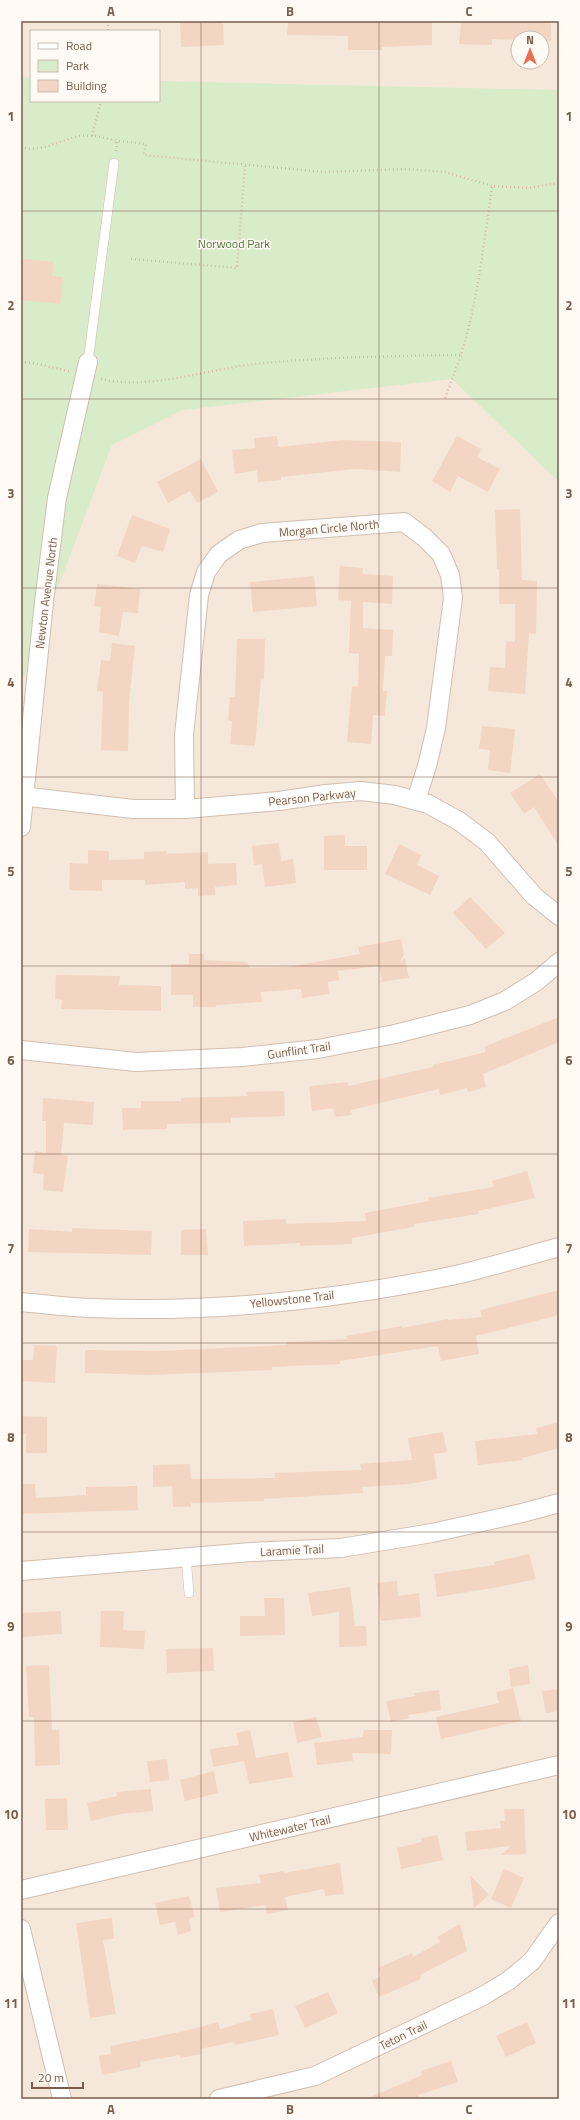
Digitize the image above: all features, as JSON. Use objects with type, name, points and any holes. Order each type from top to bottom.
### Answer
[{"type":"street","name":"Newton Avenue North","points":[[21,827],[44,602],[57,498],[87,369]]},
{"type":"street","name":"Morgan Circle North","points":[[185,809],[184,735],[199,595],[206,572],[219,554],[239,540],[262,533],[404,522],[425,538],[441,554],[450,575],[453,598],[436,728],[427,766],[416,800]]},
{"type":"street","name":"Pearson Parkway","points":[[23,796],[133,809],[185,809],[361,791],[395,795],[416,800],[459,821],[486,842],[534,896],[559,916]]},
{"type":"street","name":"Gunflint Trail","points":[[21,1050],[136,1062],[242,1057],[318,1049],[395,1034],[470,1015],[505,1001],[537,981],[559,962]]},
{"type":"street","name":"Yellowstone Trail","points":[[21,1302],[90,1308],[180,1308],[271,1302],[361,1292],[451,1276],[559,1247]]},
{"type":"street","name":"Laramie Trail","points":[[21,1571],[186,1557],[341,1548],[432,1533],[522,1513],[559,1503]]},
{"type":"street","name":"Whitewater Trail","points":[[21,1890],[559,1765]]},
{"type":"street","name":"Teton Trail","points":[[219,2099],[315,2076],[480,1997],[508,1981],[532,1961],[559,1922]]},
{"type":"street","points":[[21,1929],[62,2099]]},
{"type":"lane","points":[[87,369],[114,163]]},
{"type":"lane","points":[[186,1557],[189,1593]]},
{"type":"path","points":[[92,136],[101,102]]},
{"type":"path","points":[[21,147],[43,148],[80,136],[92,136],[117,141],[146,144],[144,156],[324,172],[406,168],[445,172],[492,186],[527,188],[559,183]]},
{"type":"path","points":[[114,163],[117,141]]},
{"type":"path","points":[[131,259],[237,268],[245,166]]},
{"type":"path","points":[[445,398],[469,329],[492,186]]},
{"type":"path","points":[[21,362],[33,362],[87,369],[130,383],[248,365],[311,358],[461,355]]},
{"type":"shaded area","points":[[21,21],[559,21],[559,2099],[21,2099]]},
{"type":"green space","name":"Norwood Park","points":[[21,77],[30,78],[30,102],[160,102],[160,81],[559,90],[559,482],[452,379],[183,410],[112,445],[21,684]]},
{"type":"building","points":[[180,21],[223,21],[224,45],[181,47]]},
{"type":"building","points":[[288,21],[432,21],[432,45],[382,47],[382,50],[348,50],[348,36],[287,35]]},
{"type":"building","points":[[461,21],[551,22],[551,41],[550,30],[510,30],[510,40],[492,39],[492,45],[459,44]]},
{"type":"building","points":[[23,259],[54,262],[52,276],[63,277],[60,304],[21,300],[21,273]]},
{"type":"building","points":[[277,436],[278,447],[343,440],[401,442],[400,472],[354,469],[281,477],[281,480],[258,482],[257,470],[235,474],[232,450],[255,448],[254,438]]},
{"type":"building","points":[[457,436],[481,449],[477,457],[500,469],[488,492],[458,476],[450,492],[432,481]]},
{"type":"building","points":[[201,459],[218,492],[197,503],[190,491],[168,503],[157,482]]},
{"type":"building","points":[[520,509],[522,580],[537,581],[536,634],[529,633],[525,694],[488,691],[490,667],[505,668],[506,641],[515,642],[515,604],[499,604],[499,569],[497,569],[495,510]]},
{"type":"building","points":[[132,515],[170,529],[163,552],[142,546],[135,563],[117,556]]},
{"type":"building","points":[[340,566],[363,568],[362,574],[393,576],[392,604],[363,602],[363,628],[393,630],[392,656],[385,656],[383,691],[387,691],[385,716],[373,715],[371,744],[347,742],[352,686],[358,687],[359,654],[349,653],[351,601],[338,600]]},
{"type":"building","points":[[314,576],[317,606],[253,612],[250,582]]},
{"type":"building","points":[[97,584],[140,589],[138,613],[123,612],[119,636],[99,632],[101,607],[94,606]]},
{"type":"building","points":[[237,639],[265,639],[264,680],[261,679],[255,746],[230,744],[232,721],[228,720],[230,697],[235,697]]},
{"type":"building","points":[[112,643],[135,646],[129,702],[128,751],[101,750],[103,692],[97,691],[101,660],[110,661]]},
{"type":"building","points":[[482,726],[515,729],[510,773],[488,770],[490,750],[479,749]]},
{"type":"building","points":[[540,774],[559,802],[559,846],[534,807],[524,814],[510,793]]},
{"type":"building","points":[[345,835],[345,846],[367,846],[367,870],[324,870],[324,836]]},
{"type":"building","points":[[279,843],[281,861],[293,859],[296,883],[265,887],[262,864],[254,865],[252,846]]},
{"type":"building","points":[[399,844],[421,855],[417,865],[439,876],[430,895],[385,874]]},
{"type":"building","points":[[88,850],[109,851],[109,860],[144,859],[144,852],[166,851],[166,854],[208,852],[208,864],[236,863],[237,885],[215,887],[215,895],[198,896],[198,888],[185,889],[185,882],[145,885],[145,880],[102,880],[102,891],[69,890],[70,863],[88,864]]},
{"type":"building","points":[[470,897],[505,933],[486,949],[453,913]]},
{"type":"building","points":[[401,939],[404,954],[400,963],[405,958],[409,978],[379,982],[382,980],[379,966],[338,971],[339,980],[328,982],[329,994],[302,998],[301,989],[261,992],[262,1002],[216,1005],[216,1007],[193,1007],[193,995],[171,995],[171,964],[189,964],[189,954],[204,954],[204,960],[247,962],[249,968],[288,967],[360,954],[358,947]]},
{"type":"building","points":[[56,975],[120,976],[119,985],[161,986],[161,1011],[61,1009],[62,1000],[55,999]]},
{"type":"building","points":[[559,1017],[559,1042],[483,1074],[486,1087],[468,1092],[467,1088],[440,1095],[439,1089],[351,1110],[352,1115],[335,1117],[333,1108],[312,1111],[309,1086],[348,1082],[348,1086],[433,1067],[433,1065],[486,1052],[484,1047]]},
{"type":"building","points":[[284,1091],[285,1116],[231,1118],[231,1123],[167,1124],[167,1129],[123,1130],[122,1108],[141,1108],[141,1101],[181,1101],[181,1098],[247,1096],[246,1092]]},
{"type":"building","points":[[43,1098],[94,1102],[93,1125],[64,1123],[61,1155],[68,1156],[63,1192],[43,1190],[44,1174],[33,1173],[35,1151],[46,1153],[46,1121],[42,1121]]},
{"type":"building","points":[[527,1171],[535,1198],[478,1211],[479,1214],[414,1224],[414,1227],[352,1238],[352,1244],[300,1246],[300,1243],[244,1246],[243,1221],[286,1219],[286,1224],[366,1221],[365,1213],[429,1201],[428,1198],[494,1187],[492,1181]]},
{"type":"building","points":[[72,1228],[152,1231],[151,1255],[28,1252],[29,1229],[72,1232]]},
{"type":"building","points":[[206,1229],[208,1255],[181,1255],[181,1230]]},
{"type":"building","points":[[559,1290],[559,1315],[476,1336],[479,1354],[441,1361],[438,1346],[340,1361],[340,1364],[272,1367],[272,1370],[150,1375],[85,1373],[85,1350],[158,1351],[287,1345],[287,1342],[347,1339],[346,1336],[402,1326],[402,1328],[448,1319],[482,1317],[480,1310]]},
{"type":"building","points":[[34,1345],[57,1346],[55,1383],[21,1381],[21,1360],[33,1360]]},
{"type":"building","points":[[21,1416],[47,1417],[47,1453],[26,1453],[26,1434],[21,1434]]},
{"type":"building","points":[[559,1422],[559,1448],[523,1458],[523,1460],[478,1465],[475,1441],[537,1434],[536,1428]]},
{"type":"building","points":[[443,1432],[447,1452],[434,1454],[437,1479],[409,1484],[362,1487],[363,1493],[264,1499],[264,1501],[191,1503],[191,1507],[173,1507],[172,1486],[153,1487],[153,1465],[190,1464],[191,1479],[275,1478],[274,1473],[362,1470],[360,1464],[412,1460],[408,1438]]},
{"type":"building","points":[[21,1484],[35,1484],[36,1498],[86,1495],[86,1487],[137,1486],[138,1510],[21,1514]]},
{"type":"building","points":[[529,1554],[536,1579],[499,1587],[437,1597],[434,1574],[495,1565],[494,1562]]},
{"type":"building","points":[[397,1581],[398,1596],[419,1593],[421,1617],[381,1621],[377,1583]]},
{"type":"building","points":[[350,1587],[355,1626],[366,1626],[367,1646],[339,1647],[339,1612],[312,1616],[308,1593]]},
{"type":"building","points":[[264,1598],[284,1598],[285,1635],[240,1636],[240,1616],[265,1616]]},
{"type":"building","points":[[61,1611],[62,1634],[21,1637],[21,1613]]},
{"type":"building","points":[[101,1611],[124,1611],[123,1630],[145,1631],[144,1649],[100,1647]]},
{"type":"building","points":[[213,1648],[214,1671],[167,1673],[166,1649]]},
{"type":"building","points":[[49,1665],[52,1730],[59,1730],[60,1765],[35,1766],[34,1717],[29,1717],[26,1666]]},
{"type":"building","points":[[528,1665],[530,1684],[511,1687],[509,1669]]},
{"type":"building","points":[[513,1688],[521,1721],[441,1739],[436,1717],[499,1703],[496,1692]]},
{"type":"building","points":[[559,1689],[559,1711],[546,1713],[542,1691]]},
{"type":"building","points":[[439,1690],[441,1710],[408,1715],[409,1718],[391,1722],[386,1701],[415,1696],[414,1693]]},
{"type":"building","points":[[316,1717],[322,1737],[297,1743],[293,1722]]},
{"type":"building","points":[[250,1730],[256,1758],[288,1752],[293,1777],[249,1784],[244,1761],[213,1767],[210,1749],[239,1745],[236,1733]]},
{"type":"building","points":[[364,1730],[392,1730],[391,1754],[352,1753],[353,1761],[317,1765],[314,1743],[363,1737]]},
{"type":"building","points":[[167,1759],[169,1780],[150,1782],[147,1761]]},
{"type":"building","points":[[214,1771],[218,1793],[185,1801],[180,1780]]},
{"type":"building","points":[[151,1789],[153,1811],[121,1814],[91,1821],[87,1803],[117,1796],[116,1792]]},
{"type":"building","points":[[67,1798],[68,1830],[46,1830],[45,1799]]},
{"type":"building","points":[[504,1809],[524,1809],[526,1854],[501,1855],[511,1846],[467,1851],[465,1832],[501,1828],[500,1821],[505,1821]]},
{"type":"building","points":[[437,1835],[443,1860],[401,1869],[397,1848],[421,1842],[421,1838]]},
{"type":"building","points":[[340,1863],[344,1894],[325,1896],[324,1889],[285,1897],[288,1910],[267,1914],[265,1905],[220,1912],[216,1888],[261,1883],[259,1875],[284,1871],[284,1873]]},
{"type":"building","points":[[504,1869],[524,1878],[511,1908],[491,1899]]},
{"type":"building","points":[[470,1875],[489,1895],[474,1908]]},
{"type":"building","points":[[189,1896],[195,1917],[189,1918],[191,1931],[178,1935],[175,1922],[160,1925],[155,1903]]},
{"type":"building","points":[[112,1918],[114,1939],[103,1940],[116,2014],[90,2018],[76,1923]]},
{"type":"building","points":[[460,1924],[467,1951],[420,1975],[421,1979],[379,1997],[372,1981],[381,1976],[378,1968],[412,1953],[413,1957],[440,1942],[437,1937]]},
{"type":"building","points":[[328,1992],[338,2013],[305,2028],[295,2006]]},
{"type":"building","points":[[273,2009],[279,2035],[235,2045],[234,2042],[200,2049],[201,2054],[181,2058],[180,2055],[140,2062],[141,2067],[102,2075],[99,2056],[111,2054],[110,2046],[185,2031],[218,2022],[220,2029],[251,2020],[250,2014]]},
{"type":"building","points":[[527,2022],[536,2043],[506,2057],[496,2036]]},
{"type":"building","points":[[451,2061],[458,2082],[418,2095],[420,2099],[366,2099],[422,2075],[421,2071]]}]
